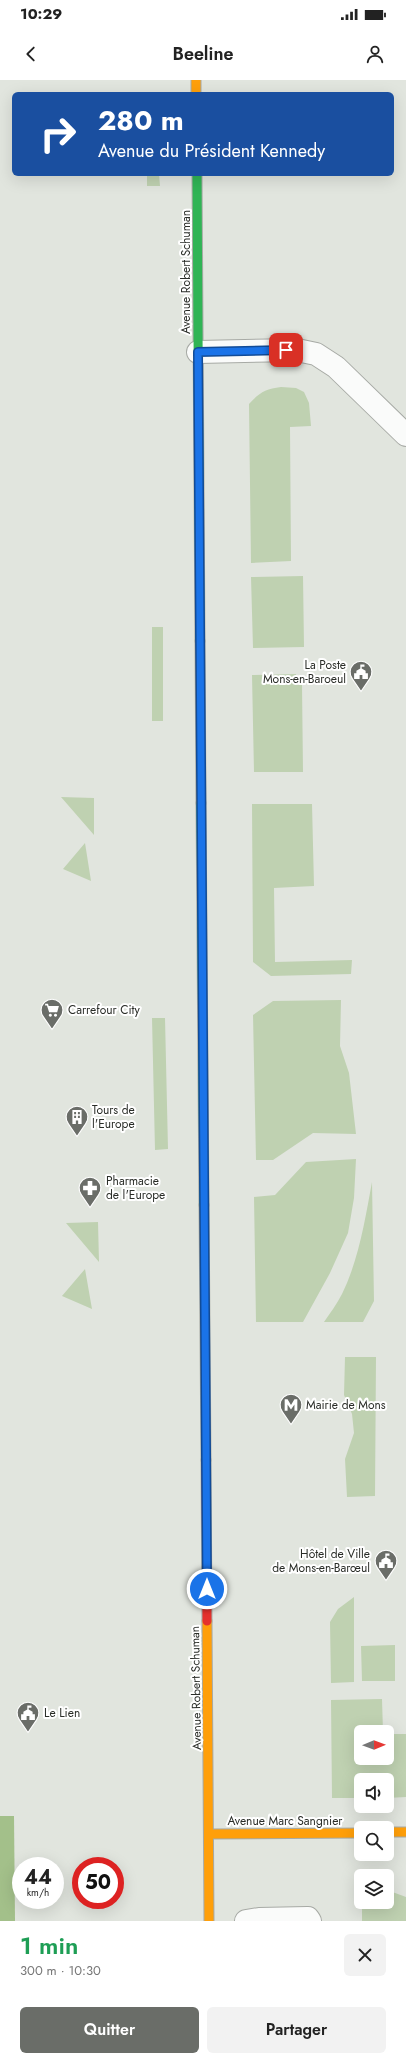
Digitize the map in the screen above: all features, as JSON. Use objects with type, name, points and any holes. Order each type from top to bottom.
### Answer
[{"type":"main road","points":[[196,80],[196,92]]},
{"type":"main road","name":"Avenue Robert Schuman","points":[[197,176],[209,1921]]},
{"type":"main road","points":[[394,1832],[406,1832]]},
{"type":"main road","name":"Avenue Marc Sangnier","points":[[209,1834],[354,1833]]},
{"type":"street","points":[[198,352],[297,350],[316,354],[336,367],[406,435]]},
{"type":"street","points":[[246,1921],[259,1919],[308,1918],[310,1921]]},
{"type":"shaded area","points":[[147,176],[159,176],[160,186],[147,186]]},
{"type":"shaded area","points":[[281,387],[296,388],[304,392],[309,403],[311,426],[290,427],[291,561],[251,563],[249,404],[263,392]]},
{"type":"shaded area","points":[[303,576],[304,647],[253,648],[251,577]]},
{"type":"shaded area","points":[[152,627],[163,627],[163,721],[152,721]]},
{"type":"shaded area","points":[[296,674],[297,685],[302,685],[303,772],[254,772],[252,675]]},
{"type":"shaded area","points":[[61,797],[94,798],[94,835]]},
{"type":"shaded area","points":[[252,804],[312,804],[314,886],[274,888],[275,962],[352,960],[351,974],[271,976],[253,962]]},
{"type":"shaded area","points":[[85,843],[91,881],[63,869]]},
{"type":"shaded area","points":[[341,1000],[340,1046],[349,1073],[356,1134],[313,1133],[273,1160],[256,1160],[253,1015],[273,1001]]},
{"type":"shaded area","points":[[152,1018],[165,1018],[168,1149],[155,1150]]},
{"type":"shaded area","points":[[356,1159],[354,1198],[348,1233],[330,1273],[303,1322],[256,1322],[254,1197],[275,1195],[306,1162]]},
{"type":"shaded area","points":[[372,1182],[374,1301],[363,1322],[324,1322],[342,1294],[353,1267],[361,1239]]},
{"type":"shaded area","points":[[98,1222],[99,1262],[66,1223]]},
{"type":"shaded area","points":[[85,1269],[92,1309],[62,1296]]},
{"type":"shaded area","points":[[345,1357],[376,1357],[375,1496],[347,1497],[345,1459],[354,1433],[352,1414],[344,1395]]},
{"type":"shaded area","points":[[354,1597],[354,1682],[331,1683],[330,1622],[338,1609]]},
{"type":"shaded area","points":[[395,1645],[395,1681],[362,1681],[361,1646]]},
{"type":"shaded area","points":[[382,1699],[383,1725],[354,1725],[354,1765],[394,1765],[394,1734],[406,1734],[406,1797],[394,1798],[394,1773],[354,1773],[354,1798],[332,1798],[331,1700]]},
{"type":"shaded area","points":[[0,1816],[14,1816],[14,1857],[12,1857],[12,1909],[15,1909],[15,1921],[0,1921]]},
{"type":"shaded area","points":[[394,1893],[406,1897],[406,1921],[362,1921],[362,1909],[394,1909]]},
{"type":"traffic: fast","points":[[197,176],[200,641]]},
{"type":"traffic: fast","points":[[201,803],[204,1205]]},
{"type":"traffic: slow","points":[[196,80],[196,92]]},
{"type":"traffic: slow","points":[[200,641],[201,803]]},
{"type":"traffic: slow","points":[[204,1205],[206,1460]]},
{"type":"traffic: slow","points":[[207,1621],[209,1921]]},
{"type":"traffic: slow","points":[[394,1832],[406,1832]]},
{"type":"traffic: slow","points":[[209,1834],[354,1833]]},
{"type":"traffic: jam","points":[[206,1460],[207,1621]]},
{"type":"place","name":"La Poste Mons-en-Baroeul","points":[[361,692]]},
{"type":"place","name":"Carrefour City","points":[[52,1030]]},
{"type":"place","name":"Tours de l'Europe","points":[[77,1136]]},
{"type":"place","name":"Pharmacie de l'Europe","points":[[90,1208]]},
{"type":"place","name":"Mairie de Mons","points":[[291,1424]]},
{"type":"place","name":"Hôtel de Ville de Mons-en-Barœul","points":[[386,1580]]},
{"type":"place","name":"Le Lien","points":[[28,1732]]},
{"type":"route","points":[[207,1589],[198,352],[286,350]]}]
